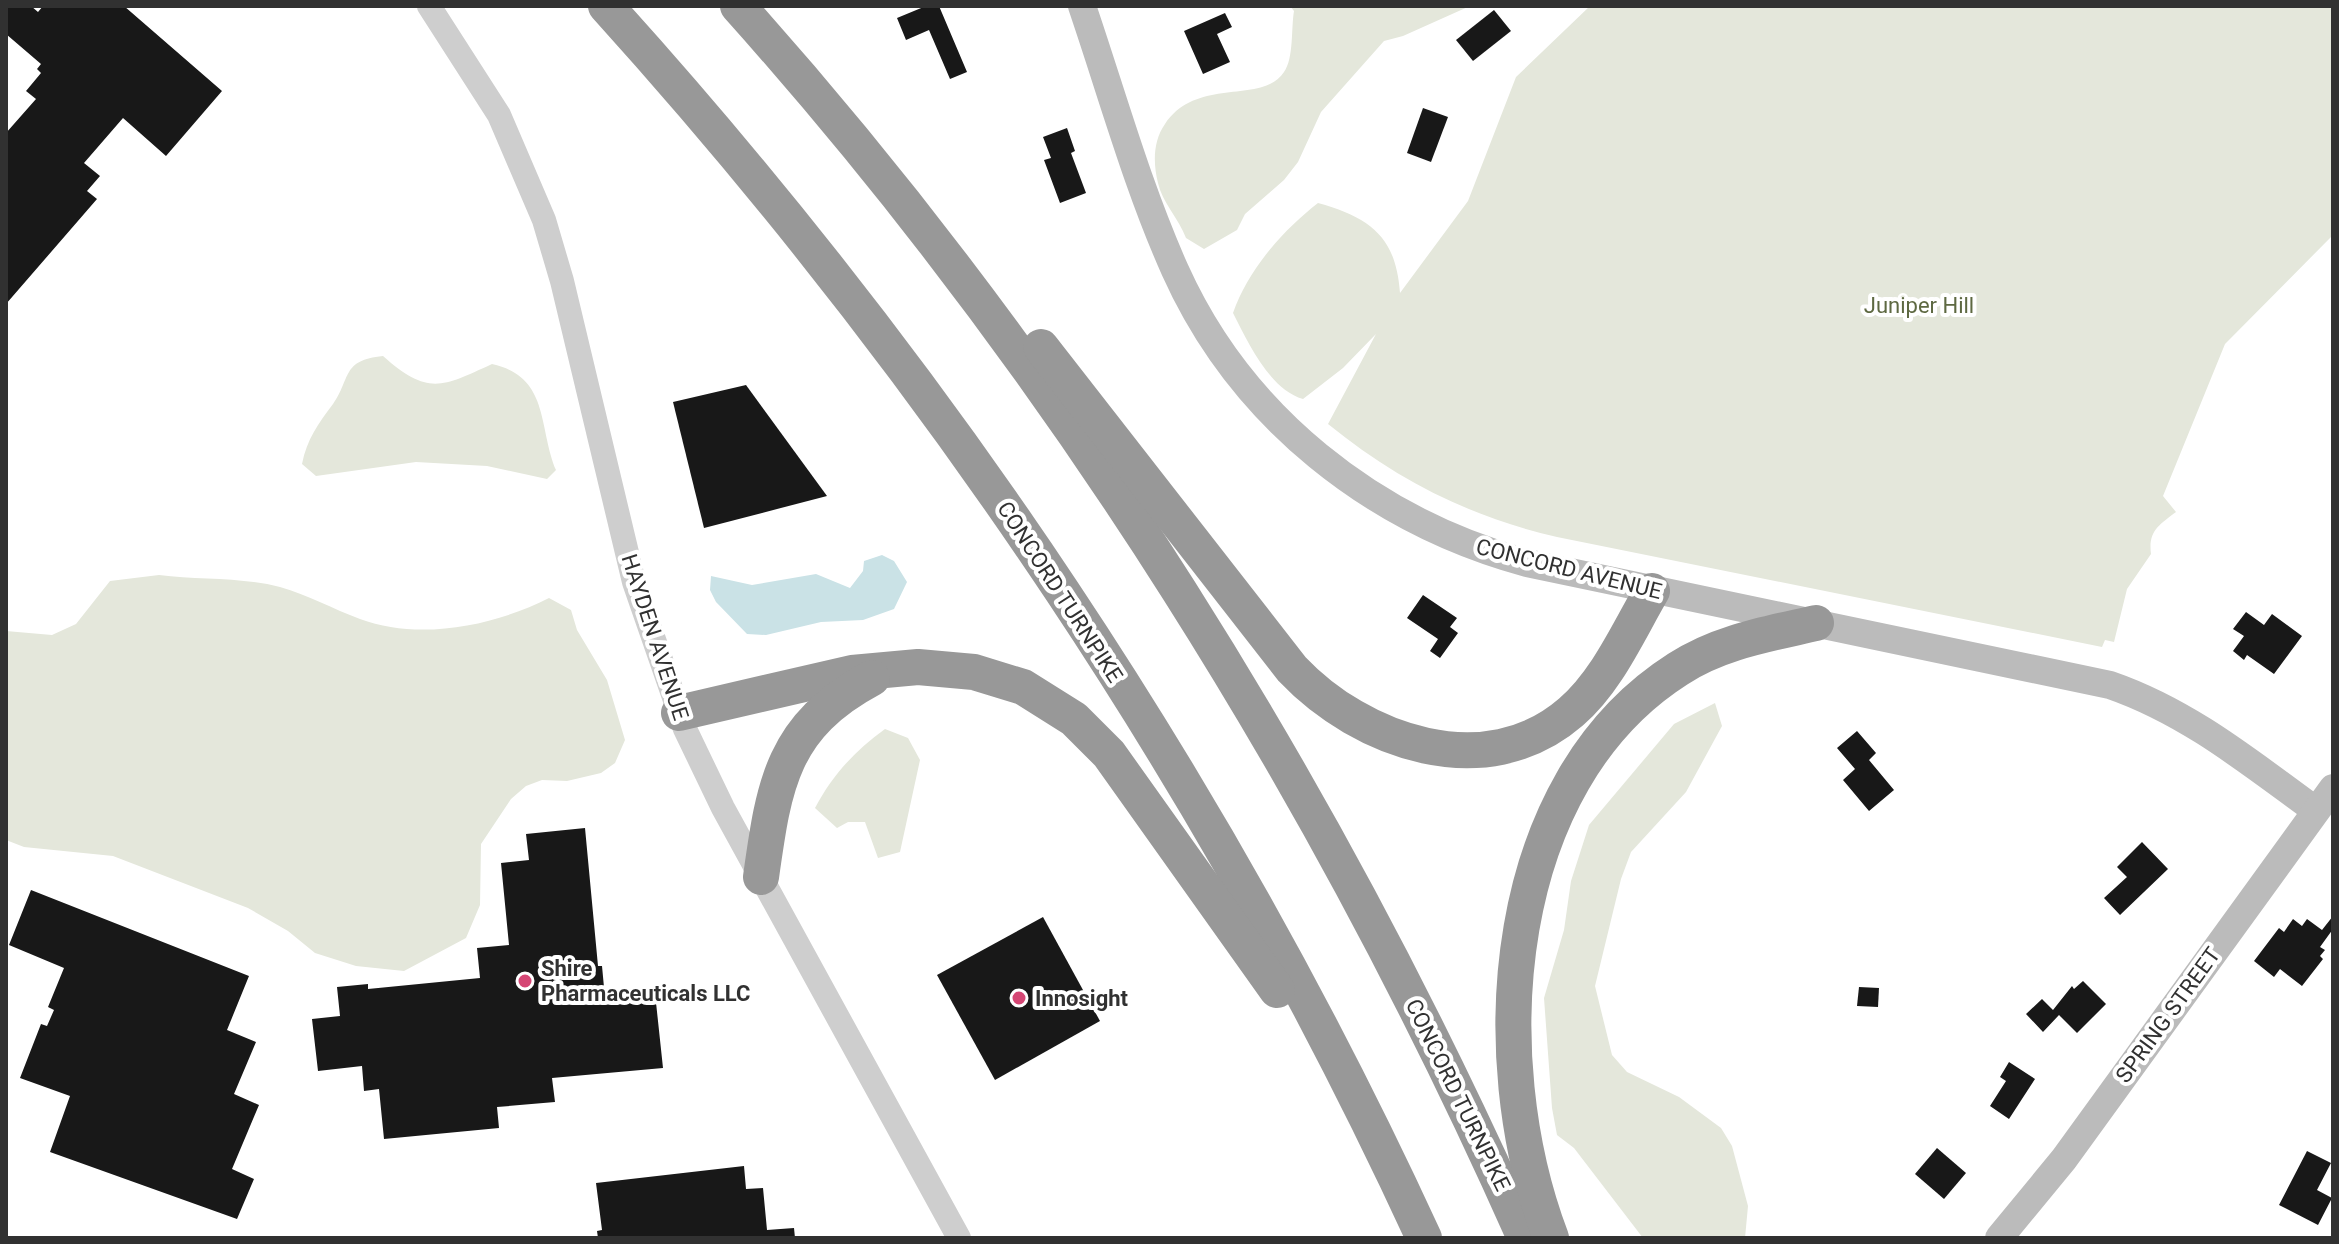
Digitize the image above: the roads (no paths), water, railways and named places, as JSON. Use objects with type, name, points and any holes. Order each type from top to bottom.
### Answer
[{"type":"highway","name":"CONCORD TURNPIKE","points":[[606,6],[793,223],[975,463],[1066,598],[1178,776],[1246,892],[1339,1065],[1424,1238]]},
{"type":"highway","name":"CONCORD TURNPIKE","points":[[738,6],[870,163],[955,271],[1117,497],[1279,754],[1416,1006],[1525,1238]]},
{"type":"highway","points":[[955,271],[1040,345],[1292,669],[1332,705],[1372,729],[1411,743],[1465,750],[1504,746],[1540,733],[1572,711],[1588,694],[1652,591]]},
{"type":"highway","points":[[1551,1238],[1534,1190],[1522,1140],[1515,1088],[1513,1020],[1525,916],[1539,860],[1560,802],[1592,749],[1621,714],[1655,684],[1717,648],[1816,623]]},
{"type":"highway","points":[[679,713],[852,673],[932,667],[988,675],[1034,693],[1074,719],[1117,764],[1267,977],[1339,1065]]},
{"type":"highway","points":[[761,877],[774,797],[793,746],[831,703],[885,672]]},
{"type":"main road","name":"CONCORD AVENUE","points":[[1082,6],[1175,270],[1219,348],[1284,426],[1345,478],[1434,530],[1506,557],[1652,591],[2081,677],[2142,696],[2324,799]]},
{"type":"main road","name":"SPRING STREET","points":[[1999,1238],[2078,1140],[2324,799]]},
{"type":"street","name":"HAYDEN AVENUE","points":[[429,6],[499,115],[544,220],[562,281],[634,582],[679,713],[713,788],[959,1238]]},
{"type":"water","points":[[882,555],[894,561],[907,582],[894,609],[863,620],[821,622],[766,635],[747,634],[716,602],[710,590],[711,576],[752,585],[816,574],[850,588],[863,571],[864,561]]},
{"type":"place","name":"Shire Pharmaceuticals LLC","points":[[525,981]]},
{"type":"place","name":"Innosight","points":[[1019,998]]},
{"type":"park label","name":"Juniper Hill","points":[[1919,305]]}]
